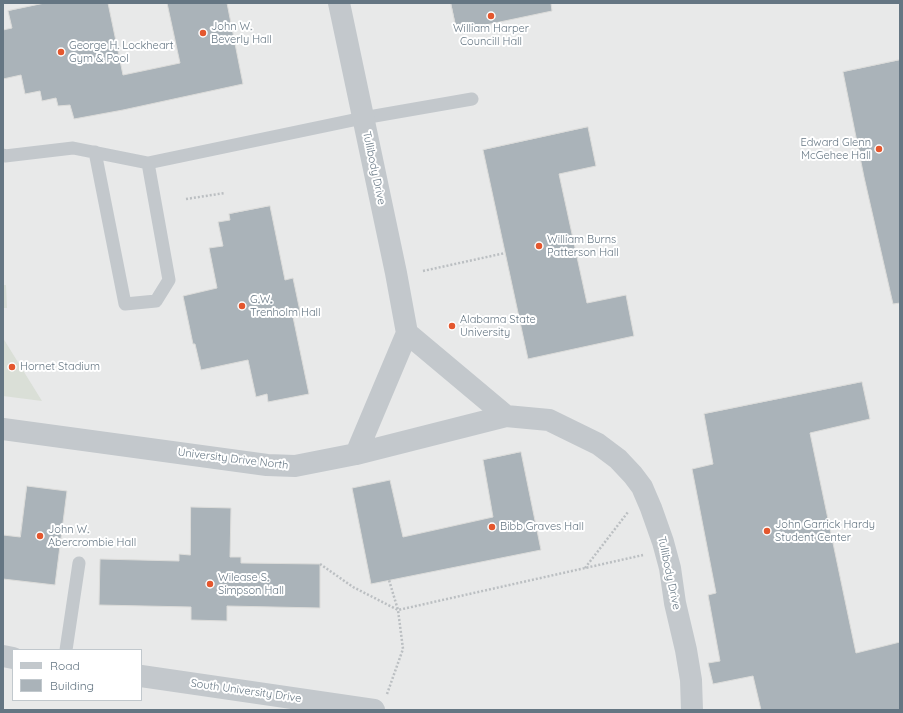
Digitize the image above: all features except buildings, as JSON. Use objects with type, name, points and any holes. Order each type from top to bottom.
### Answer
[{"type":"street","name":"Tullibody Drive","points":[[339,3],[400,293],[407,333]]},
{"type":"street","points":[[356,454],[407,333],[506,416]]},
{"type":"street","name":"Tullibody Drive","points":[[506,416],[549,420],[598,444],[618,459],[642,487],[654,514],[670,568],[675,603],[686,650],[691,680],[692,710]]},
{"type":"street","name":"University Drive North","points":[[3,429],[267,465],[295,466],[356,454],[506,416]]},
{"type":"street","name":"South University Drive","points":[[142,676],[380,704]]},
{"type":"lane","points":[[3,155],[73,148],[148,163],[363,118],[472,99]]},
{"type":"lane","points":[[94,152],[125,304],[156,301],[169,280],[148,163]]},
{"type":"lane","points":[[66,649],[79,563]]},
{"type":"path","points":[[186,199],[225,192]]},
{"type":"path","points":[[423,271],[505,253]]},
{"type":"path","points":[[584,568],[631,507]]},
{"type":"path","points":[[320,564],[353,587],[398,610],[646,555]]},
{"type":"path","points":[[380,704],[403,649],[398,610],[389,580]]},
{"type":"shaded area","name":"Alabama State University","points":[[3,3],[900,3],[900,710],[3,710]]},
{"type":"shaded area","points":[[3,285],[6,285],[7,308],[3,308]]},
{"type":"shaded area","name":"Hornet Stadium","points":[[3,338],[42,401],[3,396]]},
{"type":"place","name":"William Harper Councill Hall","points":[[491,16]]},
{"type":"place","name":"John W. Beverly Hall","points":[[203,33]]},
{"type":"place","name":"George H. Lockheart Gym & Pool","points":[[61,52]]},
{"type":"place","name":"Edward Glenn McGehee Hall","points":[[879,149]]},
{"type":"place","name":"William Burns Patterson Hall","points":[[539,246]]},
{"type":"place","name":"G.W. Trenholm Hall","points":[[242,306]]},
{"type":"place","name":"Alabama State University","points":[[452,326]]},
{"type":"place","name":"Hornet Stadium","points":[[12,367]]},
{"type":"place","name":"Bibb Graves Hall","points":[[492,527]]},
{"type":"place","name":"John Garrick Hardy Student Center","points":[[767,531]]},
{"type":"place","name":"John W. Abercrombie Hall","points":[[40,536]]},
{"type":"place","name":"Wilease S. Simpson Hall","points":[[210,584]]}]
